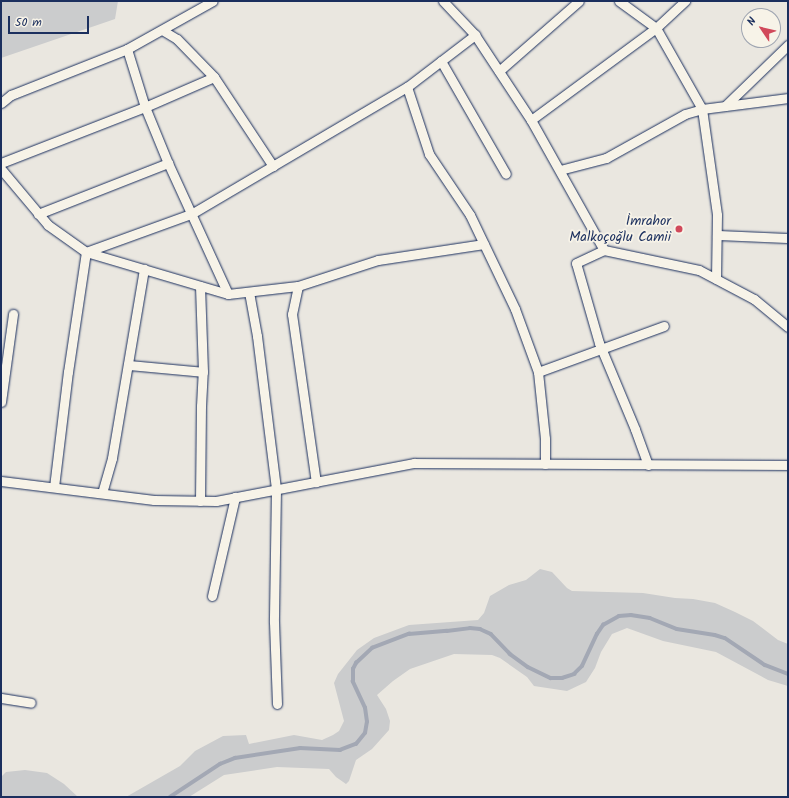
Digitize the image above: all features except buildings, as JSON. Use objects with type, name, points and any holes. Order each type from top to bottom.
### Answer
[{"type":"street","points":[[1,103],[11,95],[127,49],[213,1]]},
{"type":"street","points":[[443,1],[475,35],[499,70],[531,120],[604,250]]},
{"type":"street","points":[[499,70],[579,1]]},
{"type":"street","points":[[618,1],[656,28],[702,109],[717,215],[716,279]]},
{"type":"street","points":[[531,120],[656,28],[686,1]]},
{"type":"street","points":[[162,30],[177,39],[214,77],[272,166]]},
{"type":"street","points":[[86,252],[191,214],[407,87],[475,35]]},
{"type":"street","points":[[725,106],[788,45]]},
{"type":"street","points":[[127,49],[145,107],[168,163],[228,294]]},
{"type":"street","points":[[441,61],[506,174]]},
{"type":"street","points":[[1,164],[145,107],[214,77]]},
{"type":"street","points":[[407,87],[429,154],[470,215],[515,309],[538,372],[545,439],[545,464]]},
{"type":"street","points":[[560,170],[606,158],[685,114],[702,109],[788,98]]},
{"type":"street","points":[[38,214],[168,163]]},
{"type":"street","points":[[1,169],[48,225],[86,252],[228,294],[298,286],[378,260],[484,244]]},
{"type":"street","points":[[717,236],[788,238]]},
{"type":"street","points":[[648,465],[602,349],[576,263],[604,250],[699,270],[754,299],[788,327]]},
{"type":"street","points":[[54,487],[68,372],[86,252]]},
{"type":"street","points":[[102,493],[112,458],[144,269]]},
{"type":"street","points":[[200,286],[203,372],[201,406],[200,500]]},
{"type":"street","points":[[298,286],[292,314],[316,482]]},
{"type":"street","points":[[249,292],[257,336],[276,489],[274,622],[277,704]]},
{"type":"street","points":[[1,402],[13,314]]},
{"type":"street","points":[[538,372],[664,326]]},
{"type":"street","points":[[128,365],[203,372]]},
{"type":"street","points":[[1,481],[154,500],[216,501],[414,463],[788,465]]},
{"type":"street","points":[[212,596],[235,497]]},
{"type":"street","points":[[1,698],[31,703]]},
{"type":"shaded area","points":[[1,1],[118,1],[115,19],[1,58]]},
{"type":"shaded area","points":[[540,569],[552,572],[567,588],[572,591],[643,593],[693,599],[715,603],[735,612],[753,621],[778,640],[788,644],[788,686],[768,680],[716,652],[663,641],[627,628],[612,634],[601,652],[595,668],[586,682],[567,691],[534,686],[527,677],[500,658],[492,655],[454,654],[410,669],[377,695],[386,709],[390,721],[389,730],[372,749],[356,760],[349,781],[346,784],[336,777],[329,769],[277,767],[224,775],[189,797],[126,797],[180,766],[195,751],[223,736],[246,735],[249,744],[294,735],[322,740],[333,735],[339,731],[344,721],[334,683],[338,674],[357,650],[374,638],[409,625],[478,620],[484,613],[490,596],[509,585],[526,580]]},
{"type":"shaded area","points":[[25,770],[47,773],[64,784],[78,797],[1,797],[1,777],[6,772]]},
{"type":"waterway","points":[[170,797],[220,764],[235,758],[300,748],[340,750],[356,744],[365,733],[367,722],[365,708],[353,682],[353,669],[356,663],[372,648],[409,634],[470,628],[480,629],[491,634],[510,654],[528,667],[551,678],[562,678],[574,674],[582,666],[597,634],[603,625],[619,616],[631,615],[650,618],[677,629],[725,638],[765,665],[788,674]]},
{"type":"place","name":"İmrahor Malkoçoğlu Camii","points":[[679,229]]}]
